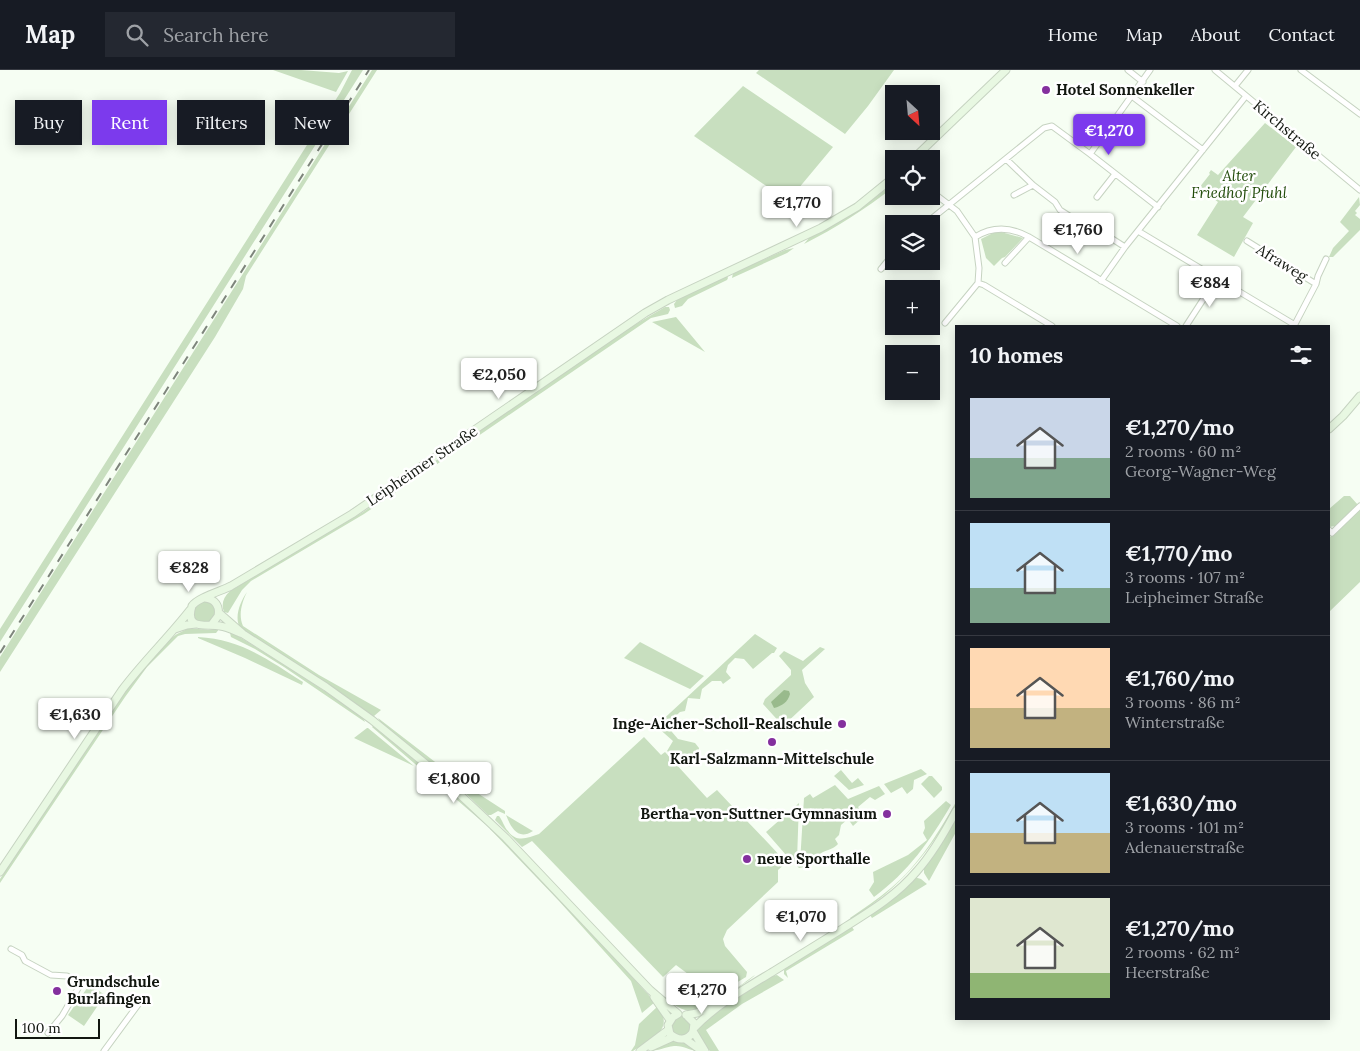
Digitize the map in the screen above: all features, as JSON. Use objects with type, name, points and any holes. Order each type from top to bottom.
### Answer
[{"type":"main road","points":[[922,150],[1006,70]]},
{"type":"main road","name":"Leipheimer Straße","points":[[205,598],[232,586],[352,514],[645,312],[827,224],[857,207],[885,184]]},
{"type":"main road","points":[[1330,427],[1343,416],[1360,396]]},
{"type":"main road","name":"Leipheimer Straße","points":[[218,610],[221,598],[232,586]]},
{"type":"main road","points":[[0,872],[122,690],[158,645],[175,629],[196,601],[205,598],[212,600],[218,610],[242,634]]},
{"type":"main road","points":[[190,610],[191,618],[196,624]]},
{"type":"main road","points":[[175,629],[188,625],[196,624],[204,627],[212,624],[217,619],[218,610]]},
{"type":"main road","points":[[212,624],[242,634],[326,687],[438,774],[506,838],[650,990],[678,1014],[686,1015],[697,1012],[733,996]]},
{"type":"main road","points":[[685,1039],[690,1036],[705,1016],[733,996],[887,900],[925,862],[955,813]]},
{"type":"main road","points":[[650,990],[670,1020]]},
{"type":"main road","points":[[641,1051],[668,1030],[670,1020],[678,1014]]},
{"type":"main road","points":[[686,1015],[692,1019],[694,1029],[704,1051]]},
{"type":"main road","points":[[668,1030],[674,1037]]},
{"type":"main road","points":[[641,1051],[674,1037],[685,1039],[704,1051]]},
{"type":"street","points":[[1128,70],[1143,82]]},
{"type":"street","points":[[1090,154],[1150,70]]},
{"type":"street","name":"Kirchstraße","points":[[1215,70],[1360,190]]},
{"type":"street","points":[[1235,86],[1248,70]]},
{"type":"street","points":[[1301,70],[1360,114]]},
{"type":"street","points":[[1101,281],[1125,247],[1246,96]]},
{"type":"street","points":[[1132,97],[1203,150]]},
{"type":"street","points":[[935,215],[1044,128],[1052,126],[1158,207]]},
{"type":"street","points":[[1006,159],[1033,185],[1055,202],[1060,210],[1125,247]]},
{"type":"street","points":[[1097,197],[1115,174]]},
{"type":"street","points":[[1014,195],[1033,185]]},
{"type":"street","points":[[940,197],[957,211],[975,237],[979,271],[978,283],[945,322]]},
{"type":"street","points":[[975,237],[981,233],[994,230],[1012,229],[1101,281],[1169,325]]},
{"type":"street","points":[[1138,231],[1292,325]]},
{"type":"street","points":[[1004,263],[1028,237]]},
{"type":"street","name":"Afraweg","points":[[1247,241],[1316,284]]},
{"type":"street","name":"Afraweg","points":[[1295,325],[1316,284],[1326,259]]},
{"type":"street","points":[[881,269],[885,264]]},
{"type":"street","points":[[1187,325],[1216,278]]},
{"type":"street","points":[[978,283],[1050,325]]},
{"type":"street","points":[[1330,531],[1332,533],[1360,506]]},
{"type":"street","points":[[11,949],[22,955],[25,961],[51,975],[67,976],[80,985],[62,1016],[48,1033]]},
{"type":"street","points":[[77,990],[83,994]]},
{"type":"street","points":[[105,1051],[140,1002]]},
{"type":"green space","points":[[273,70],[339,73],[348,71],[336,92]]},
{"type":"green space","points":[[352,70],[363,70],[344,100],[336,100]]},
{"type":"green space","points":[[372,70],[377,70],[349,114],[349,106]]},
{"type":"green space","points":[[759,70],[894,70],[845,134],[756,73]]},
{"type":"green space","points":[[743,86],[833,147],[788,201],[694,136]]},
{"type":"green space","name":"Alter Friedhof Pfuhl","points":[[1265,123],[1296,147],[1243,217],[1253,223],[1234,257],[1197,235],[1218,202],[1199,188],[1211,170],[1218,175]]},
{"type":"green space","points":[[307,145],[315,145],[0,642],[0,629]]},
{"type":"green space","points":[[324,145],[329,145],[246,276],[243,289],[215,337],[0,672],[0,657]]},
{"type":"green space","points":[[885,190],[885,193],[861,210],[804,244],[809,238],[857,211]]},
{"type":"green space","points":[[1359,197],[1360,205],[1355,211],[1357,213],[1355,215],[1360,219],[1360,230],[1333,257],[1329,257],[1333,248],[1349,231],[1340,222]]},
{"type":"green space","points":[[1001,232],[1023,238],[994,266],[986,258],[981,239],[993,233]]},
{"type":"green space","points":[[794,248],[732,278],[733,273],[785,250]]},
{"type":"green space","points":[[727,276],[727,280],[688,299],[682,306],[675,308],[674,304],[677,300]]},
{"type":"green space","points":[[665,307],[669,307],[668,314],[651,318],[364,514],[251,581],[242,590],[228,613],[224,612],[223,601],[230,591],[363,512],[624,331]]},
{"type":"green space","points":[[676,317],[705,352],[652,322]]},
{"type":"green space","points":[[1344,496],[1350,496],[1358,505],[1335,526],[1330,527],[1330,508]]},
{"type":"green space","points":[[1360,509],[1360,582],[1330,611],[1330,537]]},
{"type":"green space","points":[[247,592],[241,609],[243,626],[319,675],[381,710],[374,716],[370,715],[317,677],[240,628],[238,624],[239,610]]},
{"type":"green space","points":[[204,601],[214,608],[215,612],[208,622],[204,623],[194,616],[193,612],[200,602]]},
{"type":"green space","points":[[189,628],[208,630],[220,628],[216,633],[178,636],[147,667],[0,883],[0,879],[133,680],[170,639]]},
{"type":"green space","points":[[230,633],[233,633],[315,685],[363,718],[365,722],[284,667],[231,637]]},
{"type":"green space","points":[[755,634],[777,648],[774,653],[753,669],[744,659],[735,658],[728,665],[726,672],[731,678],[723,684],[721,681],[712,681],[702,689],[700,699],[688,698],[685,711],[680,712],[666,725],[678,739],[695,743],[699,748],[697,759],[689,767],[667,751],[673,741],[656,726]]},
{"type":"green space","points":[[198,638],[228,642],[254,652],[303,682],[302,685]]},
{"type":"green space","points":[[640,642],[704,676],[690,689],[624,658]]},
{"type":"green space","points":[[820,647],[825,649],[802,670],[805,683],[814,697],[783,726],[763,704],[765,699],[791,675],[791,670],[779,656],[784,651],[803,661]]},
{"type":"green space","points":[[378,718],[465,785],[505,811],[505,814],[498,811],[488,815],[462,790],[381,723]]},
{"type":"green space","points":[[372,727],[436,777],[485,824]]},
{"type":"green space","points":[[368,728],[414,766],[354,738]]},
{"type":"green space","points":[[644,737],[661,755],[665,752],[707,798],[717,790],[786,863],[778,870],[778,882],[727,930],[723,939],[725,946],[747,972],[746,977],[716,995],[676,965],[663,977],[532,841],[522,847],[495,820],[499,816],[511,835],[518,838],[539,834]]},
{"type":"green space","points":[[921,769],[927,774],[914,780],[913,789],[907,794],[902,787],[891,793],[884,784]]},
{"type":"green space","points":[[841,770],[852,783],[858,778],[864,785],[849,790],[834,776]]},
{"type":"green space","points":[[929,776],[932,776],[942,787],[942,790],[934,798],[921,784]]},
{"type":"green space","points":[[835,785],[848,799],[879,786],[885,794],[875,800],[870,797],[858,807],[864,816],[853,826],[848,819],[841,825],[839,835],[835,839],[838,844],[820,854],[806,866],[799,868],[797,866],[800,863],[804,798],[810,794],[813,798]]},
{"type":"green space","points":[[946,801],[951,805],[917,855],[897,877],[874,897],[869,890],[874,882],[873,872],[908,855],[927,840],[923,833],[925,828],[924,821]]},
{"type":"green space","points":[[799,803],[797,860],[793,863],[766,832]]},
{"type":"green space","points":[[955,804],[955,808],[945,824],[911,869],[898,883],[884,895],[850,918],[901,879],[935,837]]},
{"type":"green space","points":[[506,815],[533,831],[528,834],[519,834],[510,824]]},
{"type":"green space","points":[[955,820],[955,834],[929,881],[924,873],[924,867]]},
{"type":"green space","points":[[490,829],[493,829],[561,899],[655,1002],[642,1013],[631,981],[559,901]]},
{"type":"green space","points":[[914,877],[921,879],[927,884],[872,918],[870,915]]},
{"type":"green space","points":[[852,927],[854,930],[786,971],[788,978],[784,974],[786,968]]},
{"type":"green space","points":[[755,975],[744,984],[725,996],[693,1011],[678,1007],[666,997],[676,988],[688,985],[708,997],[719,997],[735,989]]},
{"type":"green space","points":[[777,975],[784,980],[742,1004],[706,1030],[719,1051],[710,1051],[699,1037],[698,1031],[701,1025],[730,1002],[772,976]]},
{"type":"green space","points":[[95,977],[101,982],[96,989],[105,995],[84,1026],[68,1015]]},
{"type":"green space","points":[[658,1006],[663,1015],[664,1022],[659,1033],[631,1051],[635,1045],[639,1024]]},
{"type":"green space","points":[[681,1016],[688,1019],[691,1026],[688,1033],[681,1036],[674,1033],[671,1026],[674,1019]]},
{"type":"green space","points":[[672,1041],[690,1044],[699,1051],[677,1046],[649,1051]]},
{"type":"shaded area","points":[[784,690],[789,691],[788,699],[782,705],[774,708],[771,702]]},
{"type":"railway","points":[[0,653],[369,70]]},
{"type":"place","name":"Hotel Sonnenkeller","points":[[1046,90]]},
{"type":"place","name":"Inge-Aicher-Scholl-Realschule","points":[[842,724]]},
{"type":"place","name":"Karl-Salzmann-Mittelschule","points":[[772,742]]},
{"type":"place","name":"Bertha-von-Suttner-Gymnasium","points":[[887,814]]},
{"type":"place","name":"neue Sporthalle","points":[[747,859]]},
{"type":"place","name":"Grundschule Burlafingen","points":[[57,991]]}]
